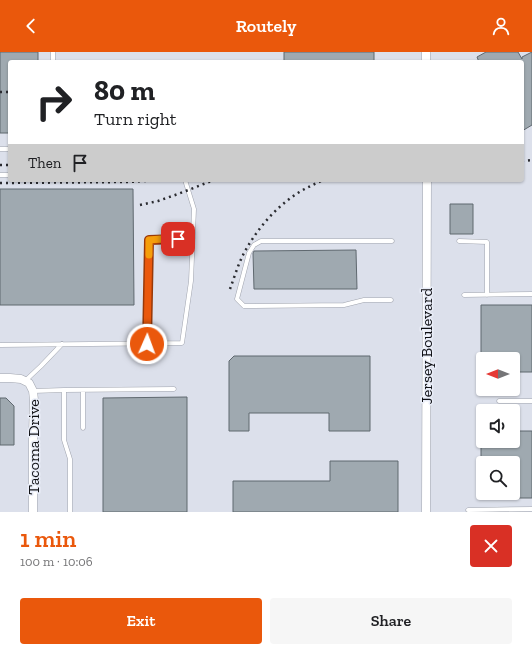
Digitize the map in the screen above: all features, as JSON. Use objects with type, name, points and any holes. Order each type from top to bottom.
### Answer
[{"type":"street","name":"Jersey Boulevard","points":[[426,182],[426,512]]},
{"type":"street","points":[[0,378],[21,379],[27,382]]},
{"type":"street","name":"Tacoma Drive","points":[[27,382],[33,391],[34,400],[33,512]]},
{"type":"lane","points":[[0,345],[182,343],[191,281],[194,209],[186,182]]},
{"type":"lane","points":[[147,344],[149,240],[193,238]]},
{"type":"lane","points":[[391,300],[364,300],[344,305],[244,306],[237,299],[249,253],[254,245],[261,241],[392,241]]},
{"type":"lane","points":[[459,241],[487,242],[487,294]]},
{"type":"lane","points":[[464,295],[532,294]]},
{"type":"lane","points":[[27,382],[62,344]]},
{"type":"lane","points":[[33,391],[174,389]]},
{"type":"lane","points":[[64,390],[64,440],[70,459],[70,512]]},
{"type":"lane","points":[[83,390],[83,428]]},
{"type":"lane","points":[[499,401],[532,401]]},
{"type":"lane","points":[[468,510],[532,509]]},
{"type":"building","points":[[0,52],[38,52],[38,60],[8,60],[8,133],[0,133]]},
{"type":"building","points":[[284,52],[374,52],[374,60],[284,60]]},
{"type":"building","points":[[486,52],[518,52],[522,59],[522,57],[532,52],[532,125],[524,130],[524,60],[478,60],[477,57]]},
{"type":"building","points":[[0,189],[133,189],[134,305],[0,305]]},
{"type":"building","points":[[450,204],[473,204],[473,234],[450,234]]},
{"type":"building","points":[[356,250],[357,289],[254,289],[254,251]]},
{"type":"building","points":[[481,305],[532,305],[532,372],[520,372],[520,352],[481,352]]},
{"type":"building","points":[[234,356],[370,356],[370,431],[329,431],[329,413],[249,413],[249,431],[229,431],[229,361]]},
{"type":"building","points":[[187,397],[187,512],[103,512],[103,398]]},
{"type":"building","points":[[0,398],[6,398],[14,406],[14,445],[0,445]]},
{"type":"building","points":[[520,431],[532,431],[532,498],[520,498],[520,456],[481,456],[481,448],[520,448]]},
{"type":"building","points":[[330,461],[398,461],[398,512],[233,512],[233,481],[330,481]]},
{"type":"railway","points":[[0,92],[8,92]]},
{"type":"railway","points":[[524,161],[532,160]]},
{"type":"railway","points":[[0,165],[8,165]]},
{"type":"railway","points":[[0,183],[130,182]]},
{"type":"railway","points":[[140,205],[158,201],[209,182]]},
{"type":"railway","points":[[230,289],[243,255],[260,228],[275,211],[292,197],[319,182]]},
{"type":"slow traffic","points":[[149,255],[149,240],[161,239]]},
{"type":"route","points":[[147,344],[149,240],[178,239]]}]
